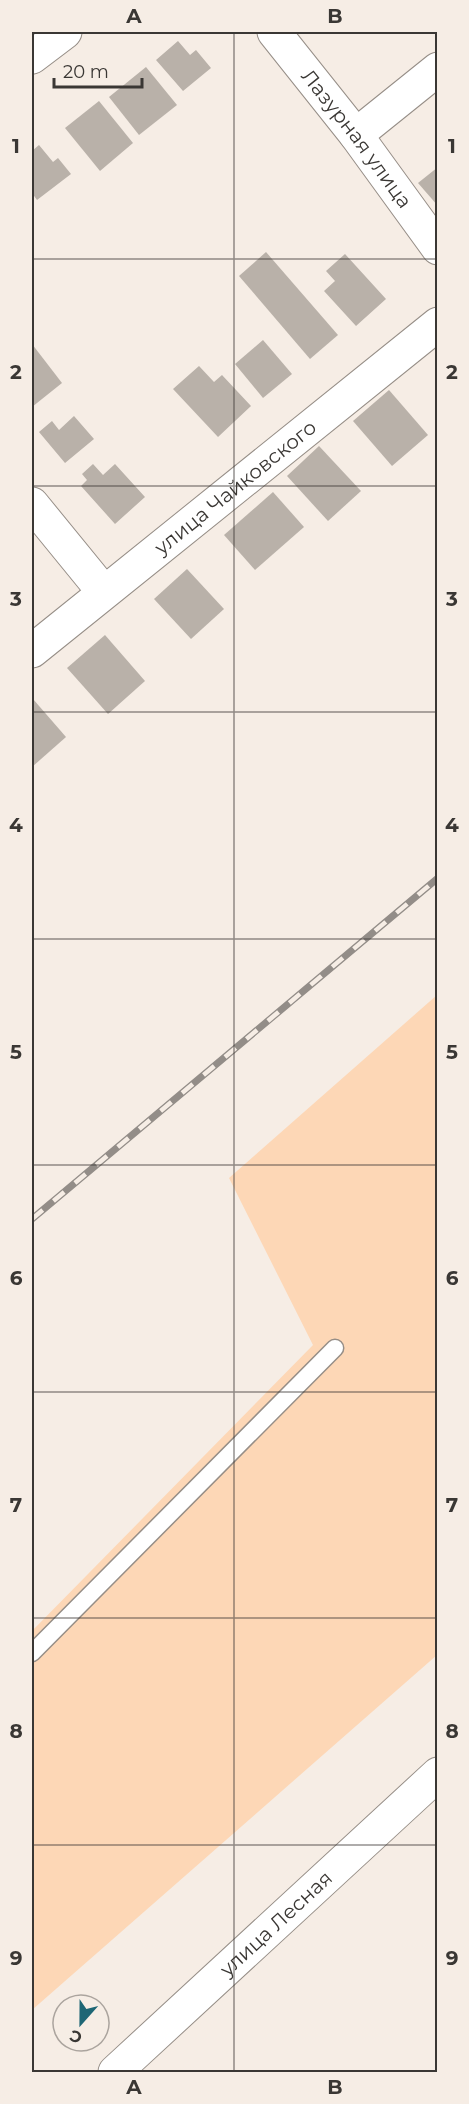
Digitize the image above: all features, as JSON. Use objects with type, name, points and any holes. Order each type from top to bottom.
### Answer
[{"type":"street","points":[[32,57],[65,32]]},
{"type":"street","name":"Лазурная улица","points":[[274,32],[356,135],[438,248]]},
{"type":"street","points":[[356,135],[438,69]]},
{"type":"street","name":"улица Чайковского","points":[[32,651],[103,591],[438,324]]},
{"type":"street","points":[[32,504],[103,591]]},
{"type":"street","name":"улица Лесная","points":[[115,2073],[438,1774]]},
{"type":"lane","points":[[32,1653],[335,1348]]},
{"type":"shaded area","points":[[437,995],[437,1655],[32,2010],[32,1631],[313,1345],[229,1178]]},
{"type":"building","points":[[178,41],[190,55],[196,50],[211,68],[183,91],[156,60]]},
{"type":"building","points":[[146,67],[177,105],[139,135],[109,97]]},
{"type":"building","points":[[99,101],[133,143],[100,171],[65,128]]},
{"type":"building","points":[[39,145],[53,162],[58,158],[71,174],[37,200],[32,193],[32,151]]},
{"type":"building","points":[[438,167],[438,206],[418,183]]},
{"type":"building","points":[[266,252],[338,335],[310,359],[239,276]]},
{"type":"building","points":[[345,254],[386,299],[356,326],[324,291],[335,281],[326,271]]},
{"type":"building","points":[[263,340],[292,374],[263,398],[235,364]]},
{"type":"building","points":[[32,344],[62,383],[32,407]]},
{"type":"building","points":[[199,366],[214,382],[222,375],[251,406],[218,437],[173,389]]},
{"type":"building","points":[[389,390],[428,435],[392,466],[353,421]]},
{"type":"building","points":[[74,416],[94,439],[65,463],[39,432],[52,421],[59,430]]},
{"type":"building","points":[[319,446],[361,491],[328,521],[287,476]]},
{"type":"building","points":[[93,464],[103,475],[115,464],[145,497],[115,524],[81,486],[87,480],[82,474]]},
{"type":"building","points":[[273,492],[304,527],[255,570],[224,535]]},
{"type":"building","points":[[187,569],[224,609],[191,639],[154,599]]},
{"type":"building","points":[[105,635],[145,681],[108,714],[67,668]]},
{"type":"building","points":[[32,700],[66,737],[32,767]]},
{"type":"railway","points":[[32,1219],[438,878]]}]
